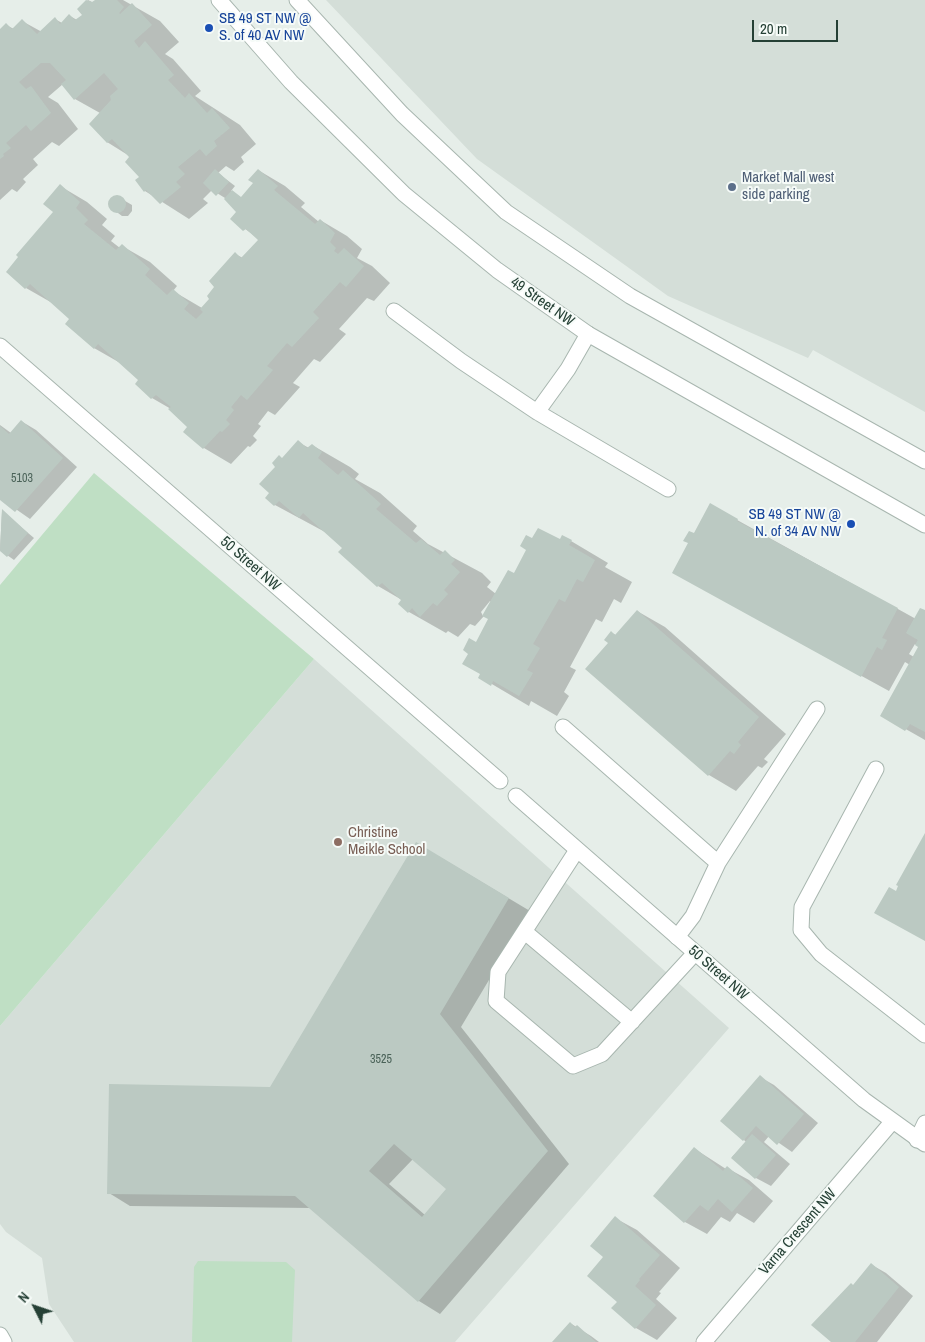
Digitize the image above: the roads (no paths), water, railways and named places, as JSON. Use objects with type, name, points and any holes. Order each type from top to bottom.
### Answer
[{"type":"street","name":"49 Street NW","points":[[219,0],[291,82],[404,194],[497,270],[588,334],[925,525]]},
{"type":"street","points":[[298,0],[402,114],[506,212],[630,296],[925,461]]},
{"type":"street","points":[[394,311],[461,361],[537,412],[668,489]]},
{"type":"street","points":[[537,412],[568,369],[588,334]]},
{"type":"street","name":"50 Street NW","points":[[0,346],[500,781]]},
{"type":"street","points":[[677,937],[693,916],[718,863],[817,709]]},
{"type":"street","points":[[563,727],[718,863]]},
{"type":"street","points":[[876,769],[802,908],[800,930],[821,954],[925,1036]]},
{"type":"street","name":"50 Street NW","points":[[516,796],[864,1100],[921,1142]]},
{"type":"street","points":[[577,850],[498,972],[496,1001],[573,1066],[602,1054],[695,953]]},
{"type":"street","points":[[525,932],[632,1022]]},
{"type":"street","name":"Varna Crescent NW","points":[[704,1342],[892,1122]]},
{"type":"street","points":[[921,1142],[925,1122]]},
{"type":"street","points":[[0,1335],[4,1342]]},
{"type":"place","name":"SB 49 ST NW @ S. of 40 AV NW","points":[[209,28]]},
{"type":"place","name":"Market Mall west side parking","points":[[732,187]]},
{"type":"place","name":"SB 49 ST NW @ N. of 34 AV NW","points":[[851,524]]},
{"type":"place","name":"Christine Meikle School","points":[[338,842]]}]
